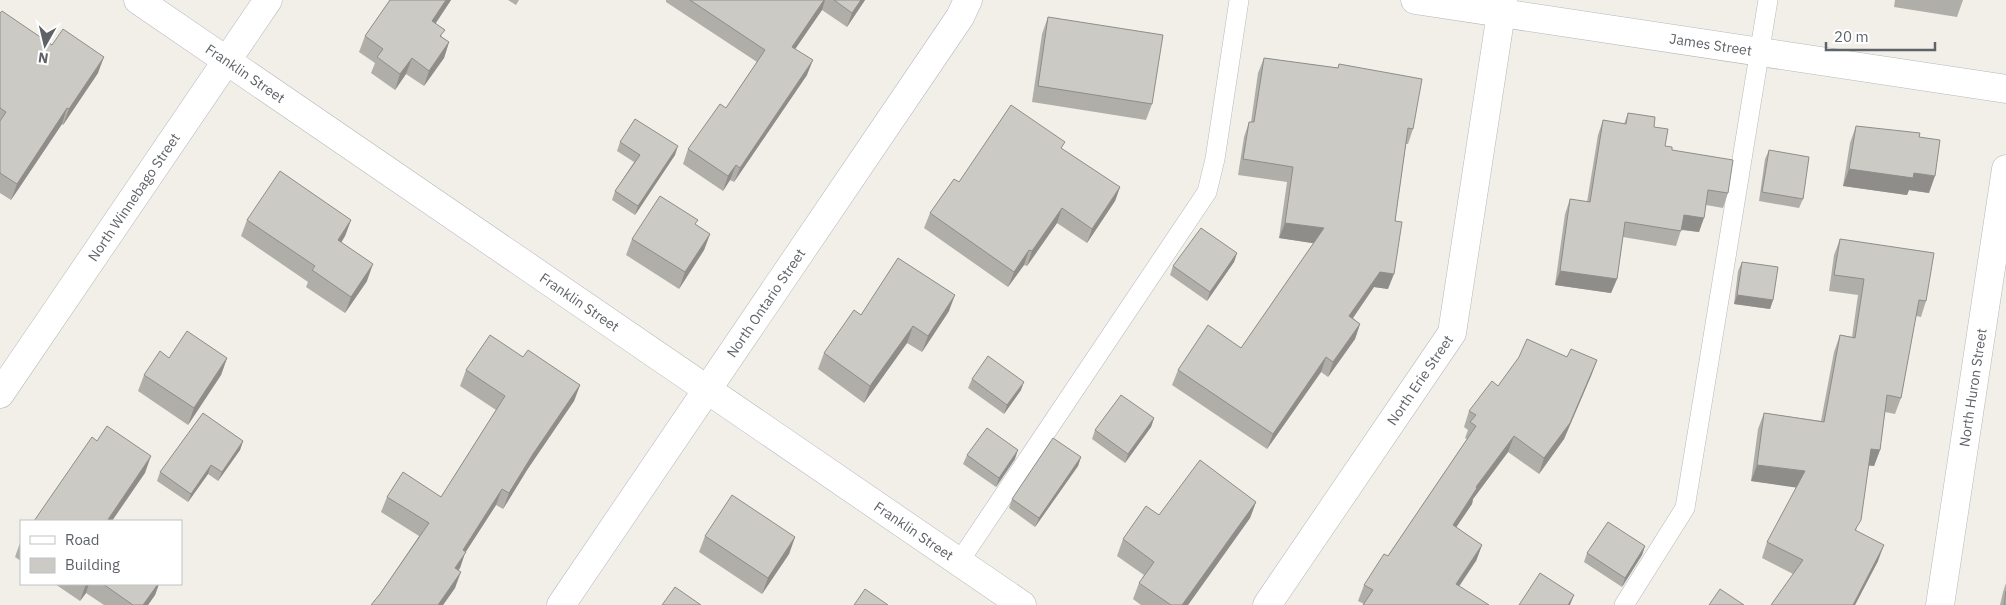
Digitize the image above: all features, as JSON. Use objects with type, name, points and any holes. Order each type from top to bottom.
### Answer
[{"type":"street","name":"Franklin Street","points":[[138,0],[1022,605]]},
{"type":"street","name":"North Winnebago Street","points":[[0,394],[268,0]]},
{"type":"street","name":"North Ontario Street","points":[[561,605],[960,17],[968,0]]},
{"type":"street","name":"James Street","points":[[1415,0],[1502,6],[1760,52],[2006,89]]},
{"type":"street","name":"North Erie Street","points":[[1267,605],[1452,333],[1502,6]]},
{"type":"street","name":"North Huron Street","points":[[1940,605],[2006,169]]},
{"type":"lane","points":[[959,562],[1207,192],[1215,159],[1238,0]]},
{"type":"lane","points":[[1624,605],[1685,508],[1768,0]]},
{"type":"building","points":[[390,0],[446,0],[432,21],[445,30],[440,36],[449,42],[429,71],[412,58],[400,74],[377,57],[383,49],[365,36]]},
{"type":"building","points":[[690,0],[824,0],[792,47],[813,60],[740,168],[736,165],[728,176],[688,149],[720,104],[726,108],[765,50]]},
{"type":"building","points":[[834,0],[861,0],[852,13]]},
{"type":"building","points":[[2,11],[52,45],[63,29],[104,57],[69,109],[67,108],[17,184],[0,173],[0,121],[6,112],[0,108],[0,13]]},
{"type":"building","points":[[1048,17],[1163,35],[1152,104],[1038,86]]},
{"type":"building","points":[[1264,58],[1338,68],[1339,64],[1422,79],[1413,129],[1408,128],[1395,221],[1402,222],[1394,274],[1380,272],[1349,316],[1360,324],[1333,362],[1326,357],[1273,434],[1178,370],[1208,325],[1241,348],[1324,228],[1285,223],[1293,167],[1243,159],[1249,122],[1254,122]]},
{"type":"building","points":[[1011,105],[1065,142],[1061,148],[1120,187],[1092,229],[1062,208],[1032,251],[1029,250],[1014,272],[930,213],[954,179],[959,182]]},
{"type":"building","points":[[1628,113],[1655,117],[1654,127],[1668,129],[1665,146],[1672,147],[1672,150],[1733,160],[1728,193],[1708,190],[1704,218],[1684,215],[1681,231],[1625,222],[1617,279],[1560,271],[1570,199],[1590,202],[1603,120],[1626,124]]},
{"type":"building","points":[[635,119],[678,146],[638,206],[615,191],[640,155],[620,142]]},
{"type":"building","points":[[1856,126],[1920,133],[1919,137],[1940,140],[1935,176],[1914,173],[1913,178],[1849,169]]},
{"type":"building","points":[[1769,150],[1809,157],[1803,199],[1762,192]]},
{"type":"building","points":[[280,171],[351,220],[338,240],[373,264],[351,297],[312,270],[315,266],[247,220]]},
{"type":"building","points":[[660,196],[698,220],[695,224],[710,234],[685,272],[632,239]]},
{"type":"building","points":[[1201,228],[1237,253],[1210,292],[1173,266]]},
{"type":"building","points":[[1840,239],[1934,253],[1926,301],[1919,300],[1901,398],[1887,395],[1880,450],[1871,449],[1861,520],[1855,530],[1884,545],[1853,605],[1771,605],[1803,560],[1767,542],[1805,471],[1757,465],[1764,413],[1824,422],[1840,335],[1855,338],[1864,279],[1834,275]]},
{"type":"building","points":[[898,258],[955,295],[928,336],[913,326],[870,386],[824,353],[854,310],[861,315]]},
{"type":"building","points":[[1742,262],[1778,267],[1773,300],[1737,295]]},
{"type":"building","points":[[187,331],[227,358],[194,408],[144,375],[160,351],[169,358]]},
{"type":"building","points":[[490,335],[523,357],[528,350],[580,385],[509,493],[502,489],[463,550],[466,552],[455,568],[461,572],[438,605],[371,605],[429,523],[387,497],[403,472],[441,497],[505,396],[466,370]]},
{"type":"building","points":[[1527,339],[1567,357],[1571,349],[1597,360],[1570,423],[1544,458],[1514,436],[1476,487],[1453,525],[1482,545],[1456,584],[1489,605],[1363,605],[1373,590],[1364,585],[1384,554],[1388,556],[1476,426],[1470,422],[1476,415],[1469,411],[1492,381],[1498,386],[1519,357]]},
{"type":"building","points":[[988,356],[1024,382],[1007,405],[972,379]]},
{"type":"building","points":[[1121,395],[1154,418],[1128,454],[1095,430]]},
{"type":"building","points":[[203,413],[243,441],[222,472],[211,465],[191,494],[160,472]]},
{"type":"building","points":[[107,426],[151,456],[108,520],[35,520],[92,437],[97,441]]},
{"type":"building","points":[[987,428],[1018,450],[999,478],[967,455]]},
{"type":"building","points":[[1053,438],[1081,457],[1039,518],[1012,499]]},
{"type":"building","points":[[1200,460],[1256,502],[1182,605],[1171,605],[1139,583],[1154,562],[1123,539],[1146,506],[1159,515]]},
{"type":"building","points":[[732,495],[795,537],[768,578],[705,536]]},
{"type":"building","points":[[1608,522],[1645,546],[1625,578],[1587,553]]},
{"type":"building","points":[[1540,573],[1574,595],[1568,605],[1519,605]]},
{"type":"building","points":[[104,585],[157,585],[143,605],[133,605]]},
{"type":"building","points":[[675,587],[701,605],[662,605]]},
{"type":"building","points":[[865,589],[888,605],[854,605]]},
{"type":"building","points":[[1720,589],[1744,605],[1709,605]]}]
